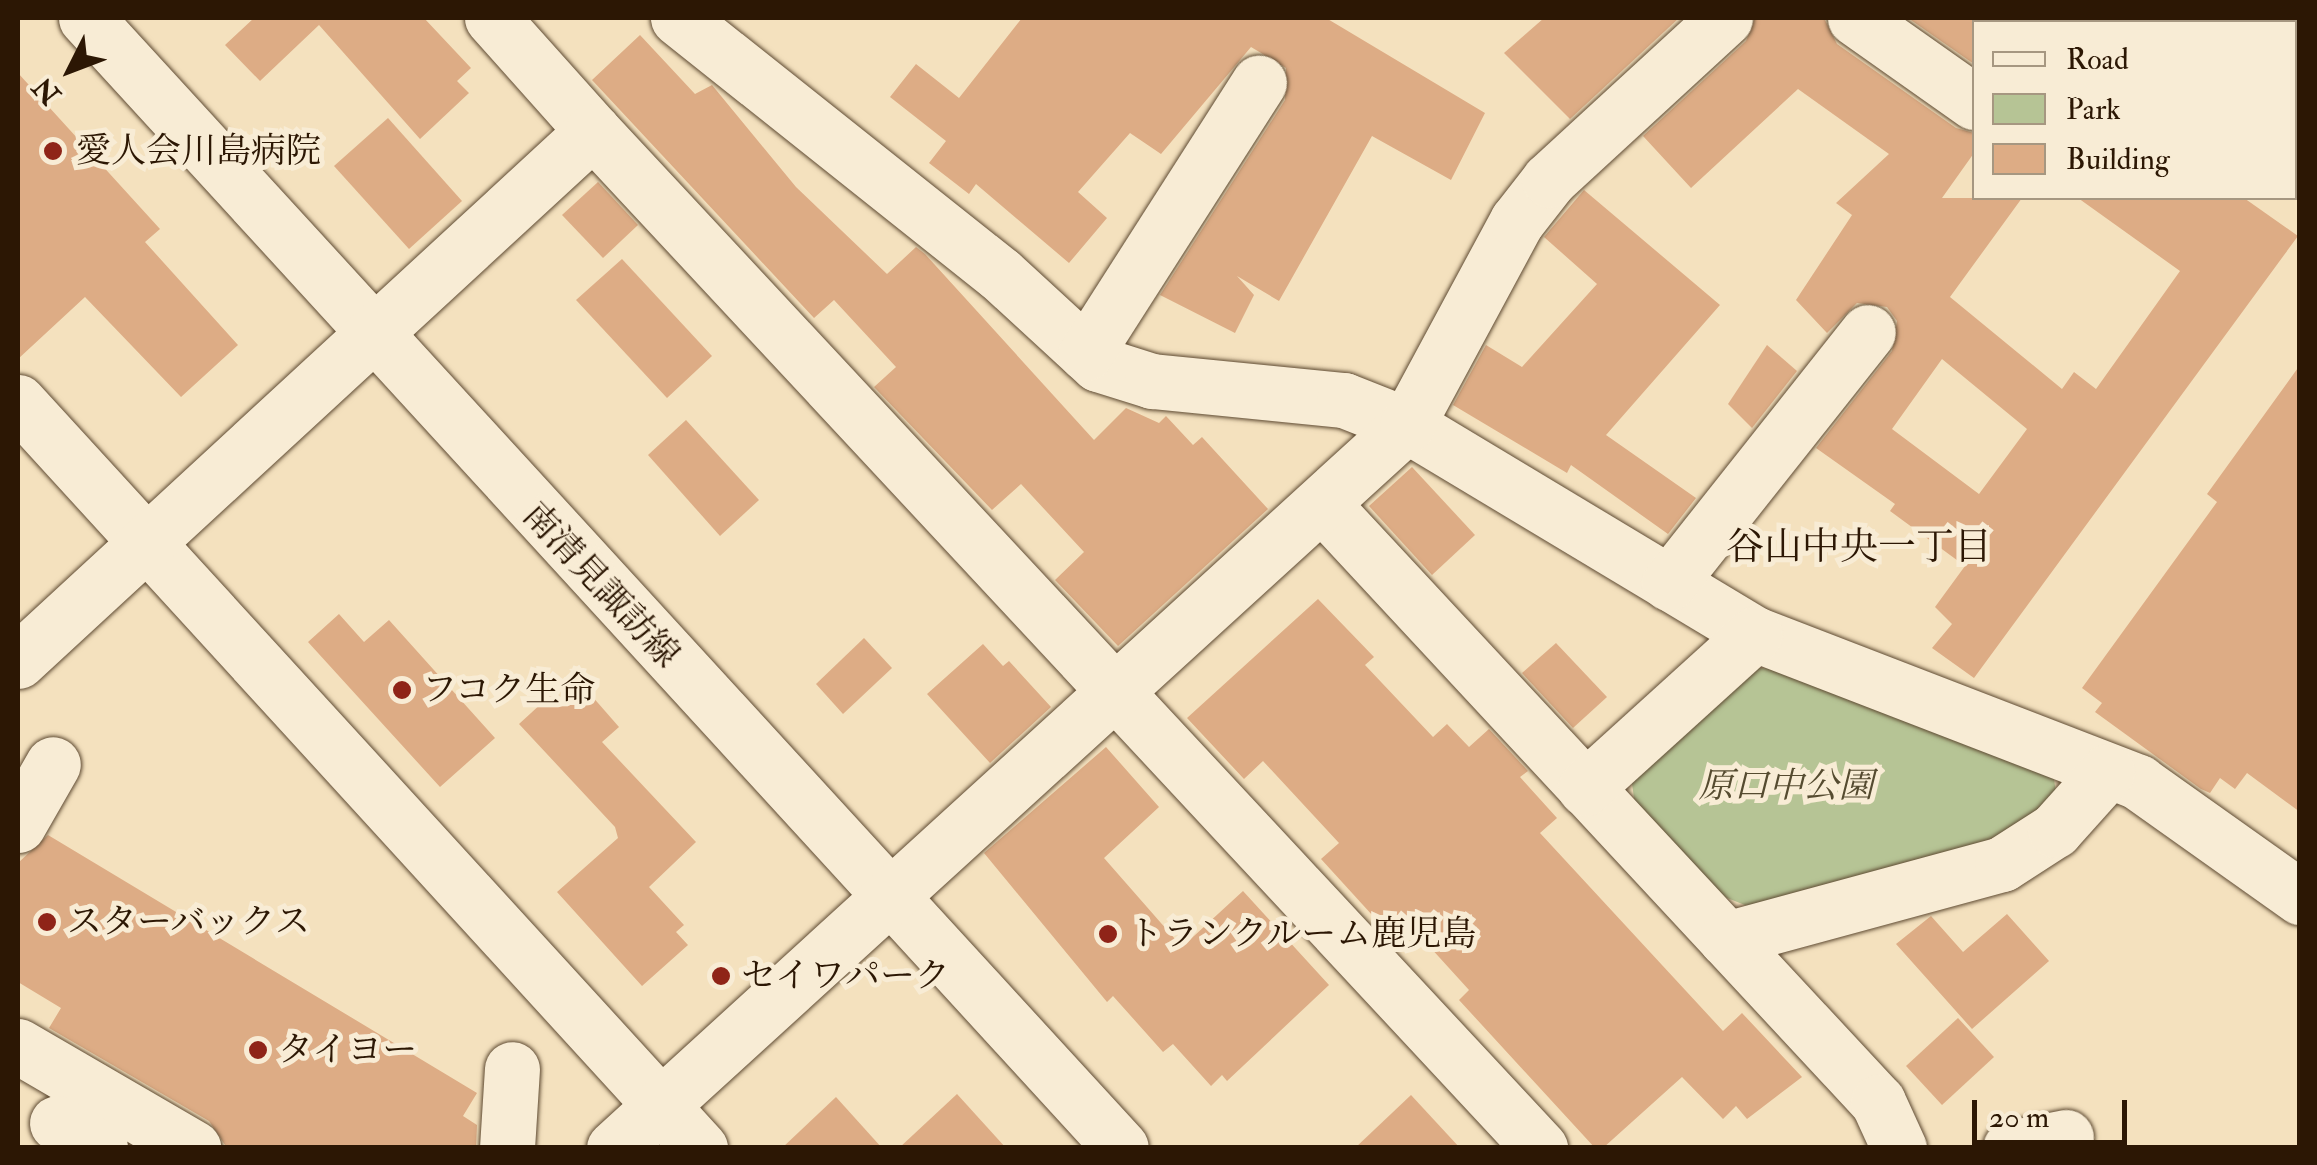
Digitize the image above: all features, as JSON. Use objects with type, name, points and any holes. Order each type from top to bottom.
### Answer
[{"type":"street","name":"南清見諏訪線","points":[[86,18],[372,337],[1121,1148]]},
{"type":"street","points":[[492,18],[1540,1148]]},
{"type":"street","points":[[678,18],[1000,274],[1098,364],[1152,381],[1344,400],[1406,425],[1755,634],[2138,782],[2300,898]]},
{"type":"street","points":[[614,1148],[1324,504],[1406,425],[1528,208],[1725,18]]},
{"type":"street","points":[[1855,18],[1972,101]]},
{"type":"street","points":[[1086,353],[1259,84]]},
{"type":"street","points":[[18,661],[594,130]]},
{"type":"street","points":[[1669,583],[1868,332]]},
{"type":"street","points":[[18,402],[700,1148]]},
{"type":"street","points":[[1324,504],[1878,1102],[1899,1148]]},
{"type":"street","points":[[1586,788],[1755,634]]},
{"type":"street","points":[[18,824],[52,764]]},
{"type":"street","points":[[1726,939],[2002,864],[2055,830],[2107,772]]},
{"type":"street","points":[[18,1046],[193,1148]]},
{"type":"street","points":[[507,1148],[512,1069]]},
{"type":"street","points":[[2010,1148],[2066,1137]]},
{"type":"green space","name":"原口中公園","points":[[1753,668],[1784,669],[2053,772],[2057,800],[1989,848],[1750,907],[1717,894],[1635,806],[1632,783]]},
{"type":"building","points":[[254,18],[424,18],[471,68],[457,81],[469,93],[420,139],[319,25],[260,81],[225,45]]},
{"type":"building","points":[[1022,18],[1326,18],[1485,113],[1451,180],[1372,136],[1279,301],[1237,276],[1254,295],[1235,333],[1160,295],[1285,100],[1286,68],[1251,47],[1161,154],[1130,133],[1078,192],[1107,218],[1069,263],[976,184],[969,194],[929,163],[946,141],[890,97],[916,64],[959,98]]},
{"type":"building","points":[[1544,18],[1679,18],[1570,119],[1504,53]]},
{"type":"building","points":[[1755,18],[1824,18],[1837,44],[1956,128],[1972,132],[1972,156],[1942,198],[2021,200],[1950,297],[2062,389],[2074,372],[2096,389],[2180,271],[2081,200],[2247,200],[2298,236],[1974,678],[1932,648],[1952,624],[1935,607],[1965,566],[1890,511],[1895,504],[1816,448],[1892,351],[1897,321],[1887,307],[1857,303],[1827,333],[1796,300],[1852,215],[1836,203],[1889,154],[1798,89],[1691,188],[1643,136],[1746,41]],"holes":[[[1942,359],[2027,429],[1979,494],[1892,429]]]},
{"type":"building","points":[[1908,18],[1974,18],[1972,63]]},
{"type":"building","points":[[640,35],[695,94],[712,85],[796,187],[887,274],[916,247],[925,254],[1094,440],[1126,408],[1159,423],[1166,416],[1193,445],[1202,437],[1268,509],[1118,646],[1055,580],[1084,552],[1021,484],[992,510],[874,387],[896,367],[834,300],[814,318],[592,80]]},
{"type":"building","name":"愛人会川島病院","points":[[18,73],[160,229],[145,242],[238,345],[181,397],[85,297],[18,359]]},
{"type":"building","points":[[388,118],[462,201],[409,249],[334,166]]},
{"type":"building","points":[[598,182],[638,225],[603,258],[562,215]]},
{"type":"building","points":[[1584,190],[1720,305],[1606,435],[1696,498],[1668,534],[1571,465],[1567,473],[1453,405],[1486,345],[1522,367],[1597,284],[1544,237]]},
{"type":"building","points":[[622,259],[712,356],[667,398],[576,300]]},
{"type":"building","points":[[1767,345],[1797,371],[1752,428],[1728,404]]},
{"type":"building","points":[[2300,365],[2300,812],[2247,773],[2235,789],[2220,778],[2210,793],[2201,789],[2095,712],[2102,703],[2082,688],[2217,502],[2207,494]]},
{"type":"building","points":[[686,420],[759,500],[720,536],[648,455]]},
{"type":"building","points":[[1412,467],[1475,535],[1432,575],[1369,506]]},
{"type":"building","points":[[1318,599],[1374,657],[1365,665],[1433,737],[1447,724],[1469,747],[1489,729],[1528,771],[1520,777],[1557,818],[1540,833],[1723,1031],[1742,1013],[1802,1077],[1747,1119],[1736,1106],[1723,1119],[1682,1077],[1603,1148],[1595,1148],[1459,1000],[1469,990],[1409,924],[1394,939],[1321,859],[1339,843],[1263,761],[1244,779],[1187,718]]},
{"type":"building","name":"フコク生命","points":[[339,614],[364,642],[389,620],[495,738],[440,787],[308,642]]},
{"type":"building","points":[[864,638],[892,668],[843,714],[816,684]]},
{"type":"building","points":[[1556,643],[1607,697],[1573,728],[1522,673]]},
{"type":"building","points":[[983,644],[1003,666],[1009,661],[1051,707],[990,763],[927,694]]},
{"type":"building","points":[[584,687],[619,727],[602,742],[696,842],[649,887],[684,925],[676,932],[688,945],[642,986],[557,892],[618,838],[615,827],[519,724],[555,691],[566,703]]},
{"type":"building","points":[[1106,747],[1159,807],[1104,858],[1182,947],[1243,891],[1329,985],[1227,1081],[1222,1075],[1211,1086],[1173,1044],[1163,1052],[1113,996],[1107,1002],[984,853]]},
{"type":"building","points":[[48,835],[477,1093],[463,1116],[477,1125],[476,1148],[227,1148],[209,1121],[49,1028],[61,1008],[18,982],[18,863]]},
{"type":"building","points":[[2007,914],[2049,961],[1972,1029],[1896,944],[1931,916],[1963,952]]},
{"type":"building","points":[[1958,1018],[1994,1057],[1942,1105],[1906,1066]]},
{"type":"building","points":[[957,1094],[1006,1148],[899,1148]]},
{"type":"building","points":[[1411,1095],[1460,1148],[1355,1148]]},
{"type":"building","points":[[836,1097],[882,1148],[782,1148]]},
{"type":"place","name":"愛人会川島病院","points":[[53,151]]},
{"type":"place","name":"フコク生命","points":[[402,690]]},
{"type":"place","name":"スターバックス","points":[[47,922]]},
{"type":"place","name":"トランクルーム鹿児島","points":[[1108,934]]},
{"type":"place","name":"セイワパーク","points":[[721,976]]},
{"type":"place","name":"タイヨー","points":[[258,1050]]},
{"type":"district","name":"谷山中央一丁目","points":[[1859,548]]}]
